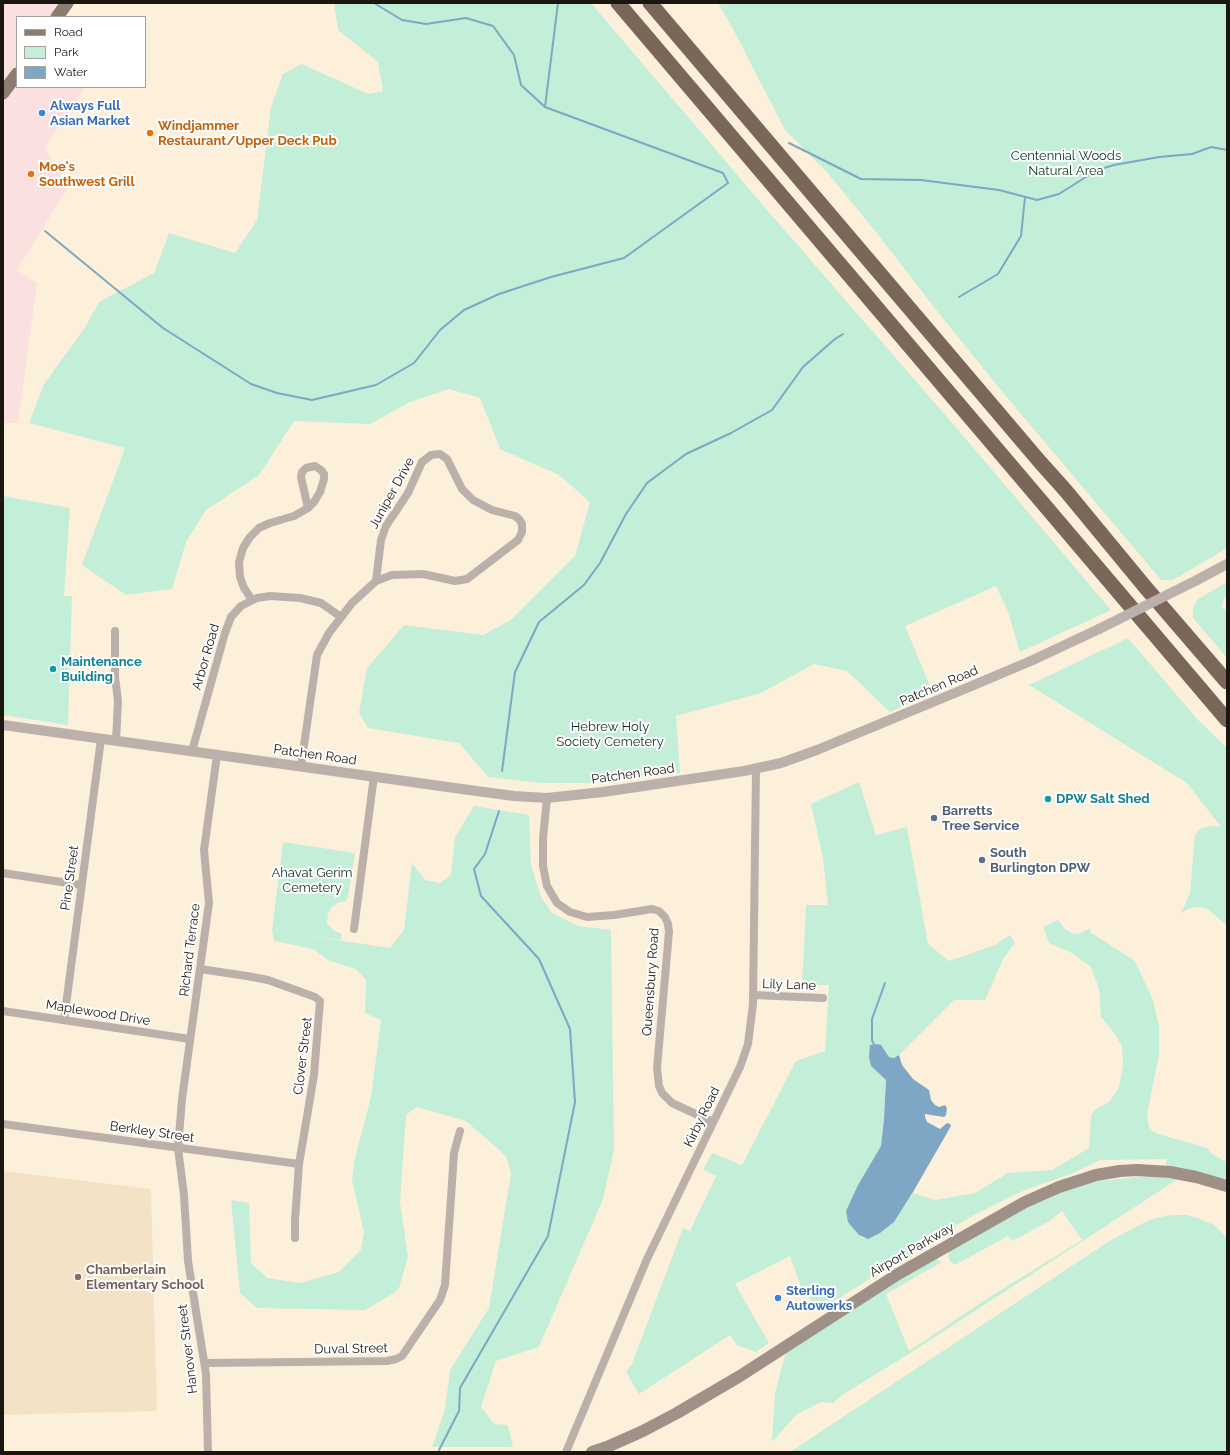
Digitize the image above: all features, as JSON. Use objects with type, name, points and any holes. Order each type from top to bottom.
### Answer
[{"type":"highway","points":[[618,3],[1227,720]]},
{"type":"highway","points":[[650,3],[1227,682]]},
{"type":"highway","points":[[662,3],[733,101]]},
{"type":"main road","points":[[58,16],[67,3]]},
{"type":"main road","points":[[3,93],[16,75]]},
{"type":"main road","name":"Airport Parkway","points":[[592,1452],[643,1431],[677,1413],[740,1376],[898,1274],[1025,1202],[1059,1186],[1096,1175],[1136,1170],[1159,1171],[1190,1176],[1227,1186]]},
{"type":"street","name":"Juniper Drive","points":[[300,766],[318,655],[329,633],[358,596],[376,581],[392,575],[429,575],[455,581],[470,577],[518,540],[522,532],[522,524],[515,516],[487,508],[474,500],[462,489],[447,459],[440,454],[431,455],[422,462],[408,493],[386,526],[380,540],[376,581]]},
{"type":"street","points":[[252,600],[244,588],[240,577],[241,555],[246,542],[253,533],[262,526],[294,516],[308,508],[319,495],[324,482],[323,472],[315,466],[306,468],[302,472],[301,477],[308,508]]},
{"type":"street","name":"Patchen Road","points":[[3,725],[514,796],[547,798],[603,792],[756,769],[780,763],[817,750],[1026,663],[1099,629],[1227,564]]},
{"type":"street","name":"Arbor Road","points":[[192,751],[227,625],[241,606],[252,600],[270,596],[304,598],[326,606],[341,617]]},
{"type":"street","points":[[115,631],[115,680],[118,701],[116,741]]},
{"type":"street","name":"Pine Street","points":[[64,1020],[101,739]]},
{"type":"street","name":"Richard Terrace","points":[[178,1148],[182,1099],[209,903],[204,850],[217,755]]},
{"type":"street","name":"Kirby Road","points":[[566,1452],[647,1259],[744,1056],[750,1031],[753,995],[756,769]]},
{"type":"street","points":[[354,929],[374,776]]},
{"type":"street","name":"Queensbury Road","points":[[547,798],[543,838],[543,866],[547,886],[557,903],[570,912],[587,917],[614,915],[652,909],[659,911],[665,917],[669,932],[658,1068],[659,1086],[662,1093],[672,1103],[713,1122]]},
{"type":"street","points":[[3,873],[81,885]]},
{"type":"street","name":"Clover Street","points":[[200,969],[268,980],[315,997],[320,1001],[314,1075],[298,1164],[295,1238]]},
{"type":"street","name":"Lily Lane","points":[[753,995],[823,998]]},
{"type":"street","name":"Maplewood Drive","points":[[3,1011],[190,1039]]},
{"type":"street","name":"Berkley Street","points":[[3,1124],[298,1164]]},
{"type":"street","name":"Duval Street","points":[[205,1363],[387,1361],[402,1356],[440,1300],[444,1289],[447,1274],[454,1153],[460,1131]]},
{"type":"street","name":"Hanover Street","points":[[178,1148],[184,1196],[188,1261],[205,1363],[208,1452]]},
{"type":"shaded area","points":[[3,3],[58,3],[51,13],[56,16],[16,16],[16,88],[84,88],[45,147],[67,189],[17,270],[37,283],[18,423],[3,423]]},
{"type":"shaded area","name":"Chamberlain Elementary School","points":[[3,1171],[151,1189],[157,1411],[3,1415]]},
{"type":"green space","name":"Hebrew Holy Society Cemetery","points":[[334,3],[591,3],[1111,610],[1020,652],[1008,612],[996,586],[905,626],[933,693],[890,712],[847,671],[814,664],[761,693],[676,716],[680,773],[589,783],[540,783],[488,777],[459,743],[368,728],[359,713],[367,668],[404,625],[483,635],[511,620],[575,556],[590,502],[559,475],[500,449],[480,398],[449,389],[410,402],[370,424],[294,421],[259,475],[206,510],[186,542],[172,589],[126,595],[82,565],[125,448],[29,423],[44,384],[86,326],[99,302],[154,273],[169,233],[235,253],[257,220],[271,107],[283,74],[302,64],[368,94],[383,91],[378,62],[338,30]]},
{"type":"green space","name":"Centennial Woods Natural Area","points":[[718,3],[1227,3],[1227,548],[1173,580],[1161,580],[1000,389],[826,171],[785,130]]},
{"type":"green space","points":[[3,496],[70,508],[64,596],[72,596],[68,725],[3,715]]},
{"type":"green space","points":[[1227,582],[1227,596],[1224,598],[1222,608],[1227,610],[1227,658],[1193,618],[1193,608],[1198,599]]},
{"type":"green space","points":[[1128,638],[1198,720],[1227,748],[1227,926],[1208,909],[1200,907],[1191,908],[1180,913],[1190,893],[1195,835],[1201,828],[1213,826],[1221,827],[1187,783],[1029,685]]},
{"type":"green space","points":[[859,782],[876,835],[907,827],[928,944],[949,961],[995,945],[1010,935],[1015,943],[1003,959],[985,1000],[954,1000],[899,1055],[894,1058],[889,1057],[881,1045],[871,1066],[886,1080],[881,1146],[858,1185],[846,1211],[852,1227],[859,1235],[863,1238],[880,1233],[894,1222],[913,1193],[935,1200],[975,1193],[1008,1173],[1052,1170],[1089,1148],[1091,1115],[1096,1109],[1109,1102],[1119,1087],[1123,1066],[1122,1046],[1112,1030],[1101,1017],[1099,988],[1090,966],[1070,952],[1049,943],[1043,927],[1058,920],[1065,929],[1073,934],[1081,933],[1091,928],[1090,932],[1135,961],[1153,1000],[1159,1026],[1159,1055],[1147,1114],[1149,1127],[1158,1134],[1207,1148],[1217,1157],[1225,1161],[1227,1160],[1227,1177],[1222,1179],[1165,1167],[1167,1159],[1100,1160],[1073,1173],[1025,1190],[972,1216],[820,1310],[802,1289],[790,1256],[735,1284],[769,1343],[756,1352],[737,1345],[730,1335],[639,1394],[626,1372],[632,1364],[683,1228],[690,1231],[716,1176],[703,1170],[712,1153],[742,1165],[796,1061],[825,1051],[829,985],[802,985],[806,905],[828,905],[823,858],[811,804]]},
{"type":"green space","name":"Ahavat Gerim Cemetery","points":[[474,806],[529,815],[531,865],[541,897],[552,913],[578,926],[611,930],[614,1150],[603,1199],[539,1347],[496,1361],[481,1407],[494,1424],[508,1425],[513,1447],[432,1447],[445,1409],[450,1370],[489,1308],[511,1173],[506,1156],[466,1121],[417,1107],[406,1115],[400,1202],[408,1257],[399,1288],[394,1293],[365,1310],[257,1308],[240,1293],[231,1200],[249,1203],[251,1263],[267,1278],[300,1283],[339,1272],[361,1250],[364,1232],[352,1180],[355,1158],[371,1097],[381,1020],[365,1013],[366,980],[356,969],[330,961],[313,949],[274,941],[272,930],[283,842],[355,853],[346,901],[338,903],[332,907],[328,914],[327,923],[333,930],[342,934],[341,940],[296,934],[390,948],[404,930],[412,863],[425,880],[440,883],[451,875],[455,837]]},
{"type":"green space","points":[[1149,1176],[1178,1179],[904,1357],[842,1395],[833,1403],[821,1402],[797,1414],[772,1442],[775,1393],[786,1352],[883,1289],[936,1259],[942,1262],[886,1294],[909,1351],[988,1298],[1082,1240],[1062,1211],[1048,1222],[1012,1241],[1008,1236],[957,1264],[953,1264],[951,1262],[948,1251],[1037,1202],[1063,1190],[1097,1181]]},
{"type":"green space","points":[[1172,1215],[1186,1215],[1195,1217],[1214,1225],[1227,1238],[1227,1452],[790,1452],[1108,1242],[1155,1218]]},
{"type":"water","points":[[870,1045],[881,1045],[889,1057],[894,1058],[899,1055],[902,1065],[913,1079],[929,1090],[931,1100],[935,1105],[939,1107],[945,1105],[947,1108],[946,1115],[944,1117],[925,1114],[927,1122],[940,1129],[947,1123],[951,1126],[894,1222],[880,1233],[868,1239],[859,1235],[848,1222],[846,1211],[858,1185],[881,1146],[886,1080],[871,1066],[869,1057]]},
{"type":"waterway","points":[[45,231],[163,328],[251,384],[277,393],[312,400],[376,385],[414,363],[440,330],[464,310],[499,294],[551,277],[624,258],[728,183],[723,173],[545,107],[521,85],[514,55],[493,26],[466,18],[426,24],[402,20],[374,3]]},
{"type":"waterway","points":[[545,107],[558,3]]},
{"type":"waterway","points":[[789,143],[861,179],[921,180],[999,190],[1037,200],[1059,194],[1097,170],[1114,165],[1159,157],[1192,154],[1211,147],[1227,150]]},
{"type":"waterway","points":[[959,297],[998,274],[1021,236],[1025,197]]},
{"type":"waterway","points":[[502,771],[515,672],[539,622],[584,585],[600,563],[626,514],[647,483],[686,454],[731,433],[772,410],[803,367],[835,339],[843,334]]},
{"type":"waterway","points":[[439,1450],[459,1411],[460,1388],[548,1236],[575,1102],[570,1029],[539,959],[481,896],[474,869],[485,854],[499,811]]},
{"type":"waterway","points":[[874,1045],[872,1040],[872,1019],[885,983]]},
{"type":"place","name":"Always Full Asian Market","points":[[42,113]]},
{"type":"place","name":"Windjammer Restaurant/Upper Deck Pub","points":[[150,133]]},
{"type":"place","name":"Moe's Southwest Grill","points":[[31,174]]},
{"type":"place","name":"Maintenance Building","points":[[53,669]]},
{"type":"place","name":"DPW Salt Shed","points":[[1048,799]]},
{"type":"place","name":"Barretts Tree Service","points":[[934,818]]},
{"type":"place","name":"South Burlington DPW","points":[[982,860]]},
{"type":"place","name":"Chamberlain Elementary School","points":[[78,1277]]},
{"type":"place","name":"Sterling Autowerks","points":[[778,1298]]}]
